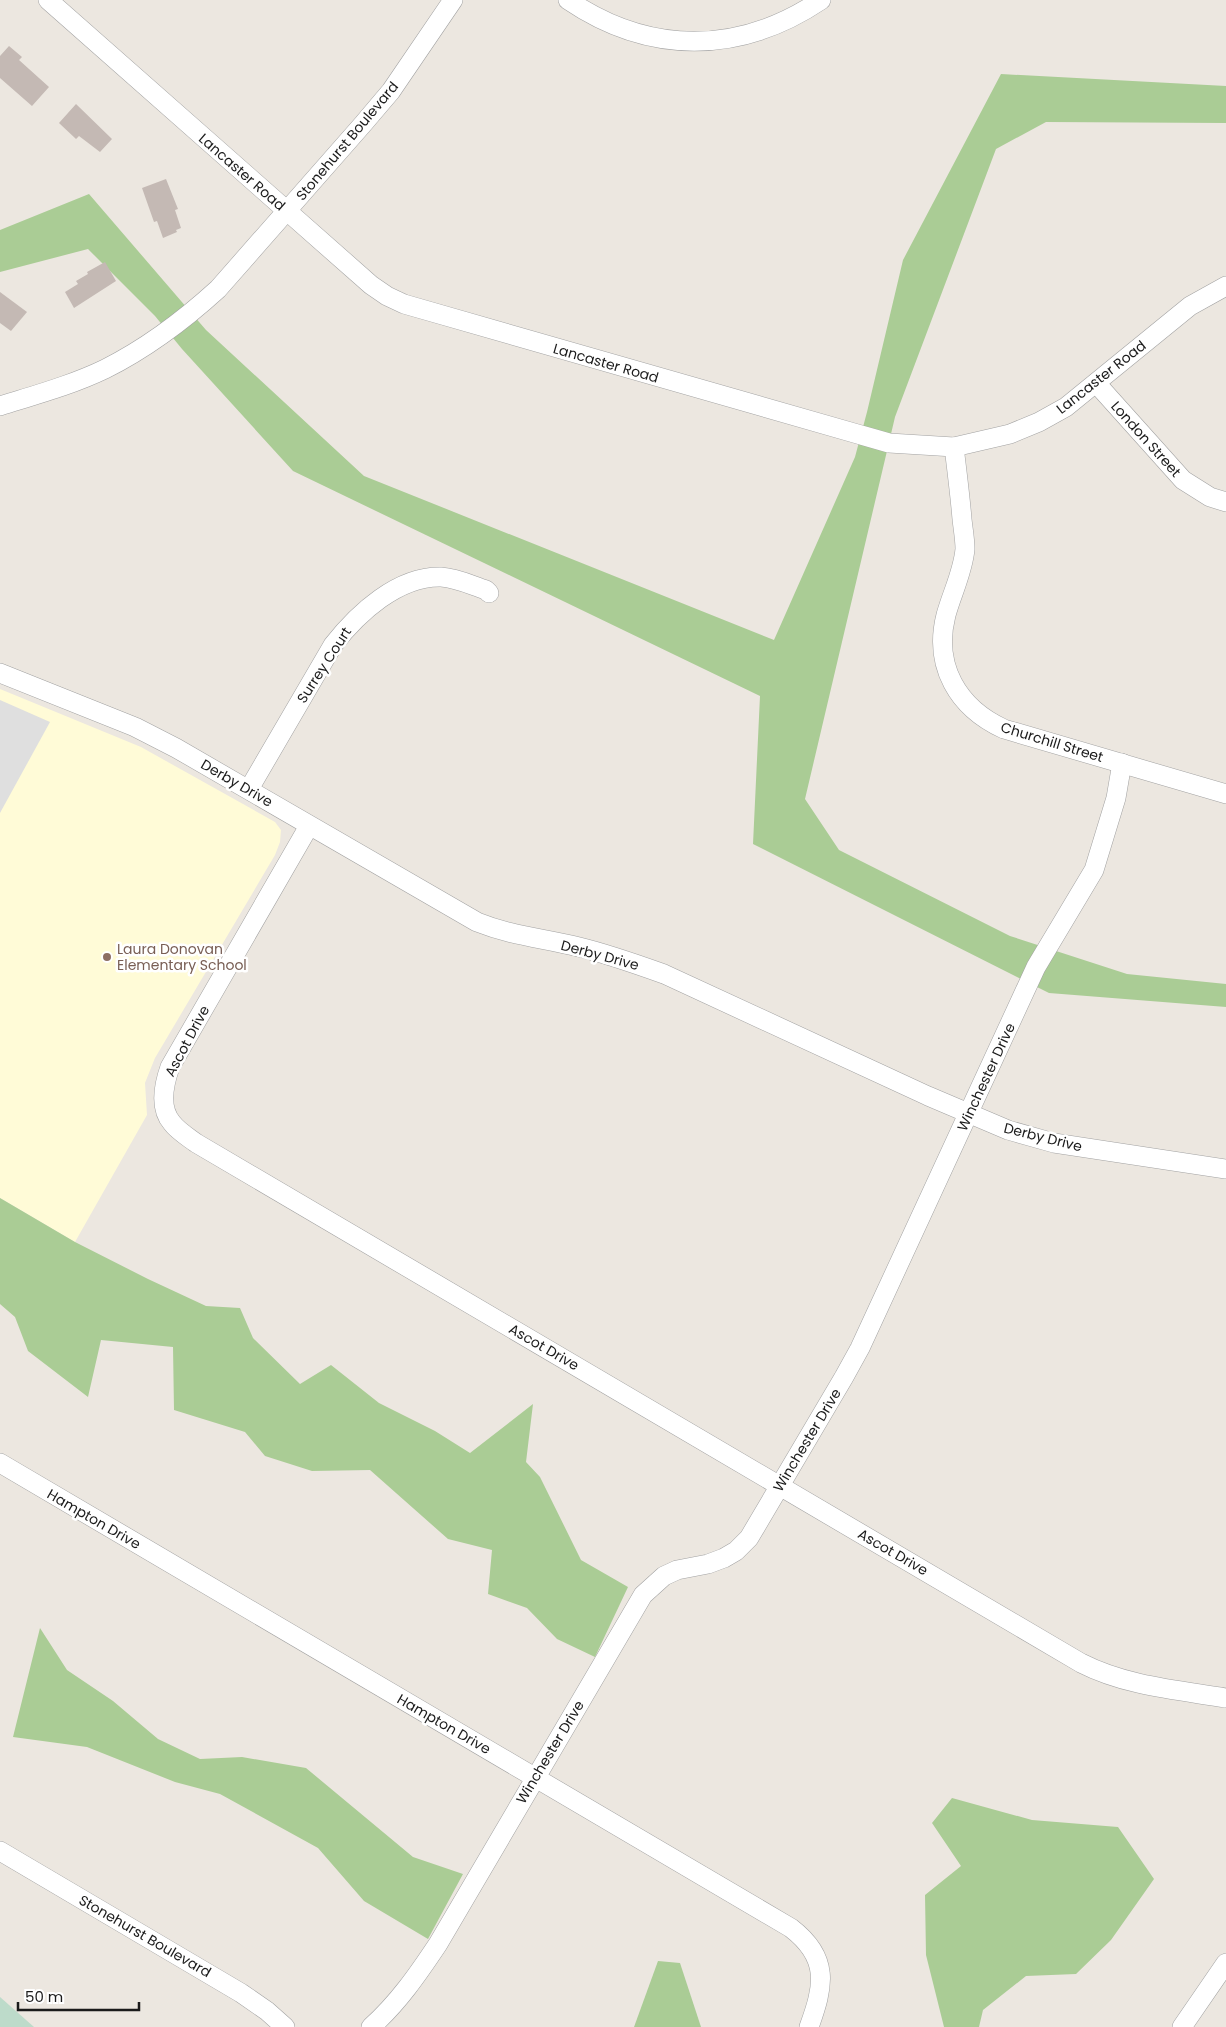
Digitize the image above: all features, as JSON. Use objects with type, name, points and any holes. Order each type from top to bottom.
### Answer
[{"type":"street","name":"Lancaster Road","points":[[48,0],[371,285],[387,296],[404,304],[889,443],[954,447],[1010,434],[1039,422],[1066,407],[1190,306],[1226,286]]},
{"type":"street","name":"Stonehurst Boulevard","points":[[0,406],[57,388],[104,370],[134,354],[192,312],[218,288],[391,91],[453,0]]},
{"type":"street","points":[[568,0],[607,23],[631,32],[656,38],[708,41],[736,37],[774,26],[792,18],[821,0]]},
{"type":"street","name":"London Street","points":[[1096,383],[1183,480],[1210,496],[1226,502]]},
{"type":"street","name":"Churchill Street","points":[[954,447],[965,548],[962,566],[946,615],[943,650],[946,667],[955,688],[965,702],[989,722],[1004,729],[1226,794]]},
{"type":"street","name":"Surrey Court","points":[[248,790],[333,645],[347,626],[364,610],[395,590],[429,578],[454,579],[486,590],[489,593]]},
{"type":"street","name":"Derby Drive","points":[[0,673],[135,727],[176,748],[477,922],[515,935],[577,946],[614,956],[664,974],[1008,1130],[1054,1142],[1226,1169]]},
{"type":"street","name":"Winchester Drive","points":[[371,2027],[418,1974],[643,1595],[664,1576],[677,1570],[708,1564],[736,1551],[749,1538],[780,1486],[860,1348],[1036,967],[1094,870],[1116,798],[1122,763]]},
{"type":"street","name":"Ascot Drive","points":[[309,826],[170,1067],[164,1089],[165,1113],[171,1123],[196,1143],[1098,1672],[1129,1682],[1226,1698]]},
{"type":"street","name":"Hampton Drive","points":[[0,1463],[800,1935],[811,1948],[821,1975],[821,1989],[809,2027]]},
{"type":"street","name":"Stonehurst Boulevard","points":[[0,1851],[241,1993],[267,2011],[285,2027]]},
{"type":"street","points":[[1182,2027],[1226,1963]]},
{"type":"shaded area","name":"Laura Donovan Elementary School","points":[[0,689],[141,747],[275,822],[281,830],[280,842],[275,855],[155,1058],[145,1083],[147,1115],[75,1242],[0,1198]]},
{"type":"shaded area","points":[[0,700],[50,722],[0,813]]},
{"type":"green space","points":[[1001,74],[1226,86],[1226,123],[1046,122],[996,149],[895,417],[805,799],[839,850],[1010,936],[1127,974],[1226,984],[1226,1007],[1049,993],[753,844],[760,696],[293,471],[182,349],[155,316],[88,249],[0,272],[0,230],[89,194],[206,330],[364,476],[774,640],[855,457],[903,260]]},
{"type":"green space","points":[[0,1198],[75,1242],[206,1306],[240,1308],[253,1338],[300,1384],[331,1365],[379,1403],[435,1431],[470,1453],[533,1404],[526,1462],[540,1477],[581,1560],[628,1587],[595,1657],[557,1639],[527,1608],[488,1594],[492,1550],[448,1539],[370,1470],[312,1471],[265,1456],[245,1432],[174,1410],[173,1347],[101,1340],[88,1397],[28,1351],[15,1317],[0,1304]]},
{"type":"green space","points":[[40,1628],[67,1670],[113,1701],[158,1739],[200,1759],[242,1757],[306,1768],[413,1857],[463,1874],[428,1939],[364,1901],[318,1848],[220,1794],[175,1782],[87,1747],[13,1737]]},
{"type":"green space","points":[[952,1798],[1032,1820],[1118,1827],[1154,1879],[1111,1940],[1076,1974],[1026,1976],[983,2010],[979,2027],[944,2027],[926,1955],[925,1895],[961,1866],[932,1823]]},
{"type":"green space","points":[[658,1961],[680,1963],[701,2027],[634,2027]]},
{"type":"green space","points":[[0,1997],[34,2027],[0,2027]]},
{"type":"building","points":[[9,46],[22,57],[19,60],[49,87],[32,106],[0,78],[0,56]]},
{"type":"building","points":[[76,104],[112,139],[100,152],[79,136],[76,139],[59,123]]},
{"type":"building","points":[[166,179],[178,209],[175,210],[181,228],[176,230],[177,232],[163,238],[157,221],[154,222],[142,188]]},
{"type":"building","points":[[105,262],[116,281],[74,308],[65,292],[78,284],[76,281],[88,274],[87,272]]},
{"type":"building","points":[[0,292],[27,312],[11,331],[0,323]]},
{"type":"place","name":"Laura Donovan Elementary School","points":[[107,957]]}]
